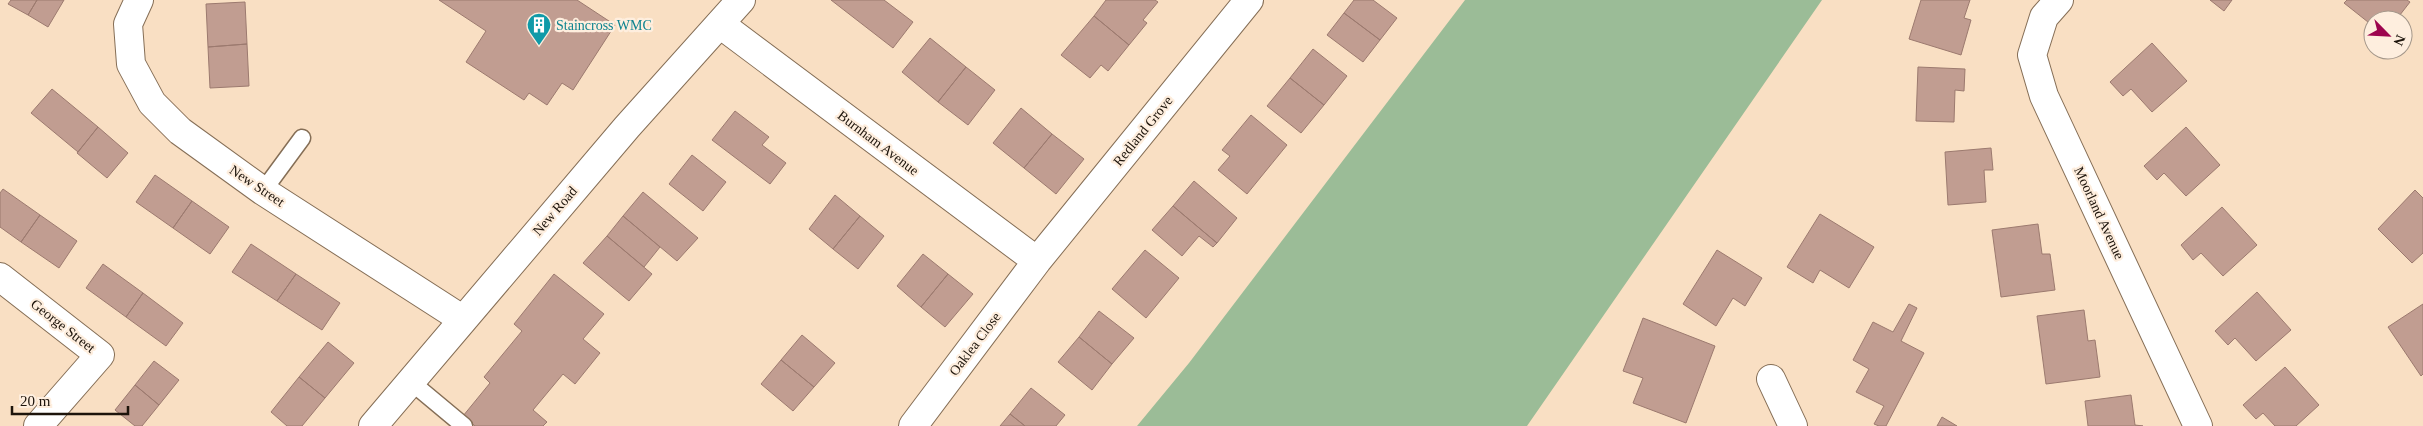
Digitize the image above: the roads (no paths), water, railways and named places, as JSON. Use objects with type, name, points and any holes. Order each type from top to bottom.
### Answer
[{"type":"street","name":"New Street","points":[[139,0],[128,24],[131,64],[152,103],[180,131],[263,191],[462,319]]},
{"type":"street","name":"New Road","points":[[373,426],[462,319],[675,72],[741,0]]},
{"type":"street","name":"Redland Grove","points":[[1036,262],[1249,0]]},
{"type":"street","name":"Moorland Avenue","points":[[2059,0],[2044,16],[2032,55],[2044,96],[2198,426]]},
{"type":"street","name":"Burnham Avenue","points":[[720,24],[1036,262]]},
{"type":"street","name":"Oaklea Close","points":[[913,426],[1036,262]]},
{"type":"street","name":"George Street","points":[[0,277],[100,355],[38,426]]},
{"type":"street","points":[[1771,379],[1793,426]]},
{"type":"lane","points":[[263,191],[302,138]]},
{"type":"lane","points":[[410,381],[464,426]]},
{"type":"place","name":"Staincross WMC","points":[[539,46]]}]
